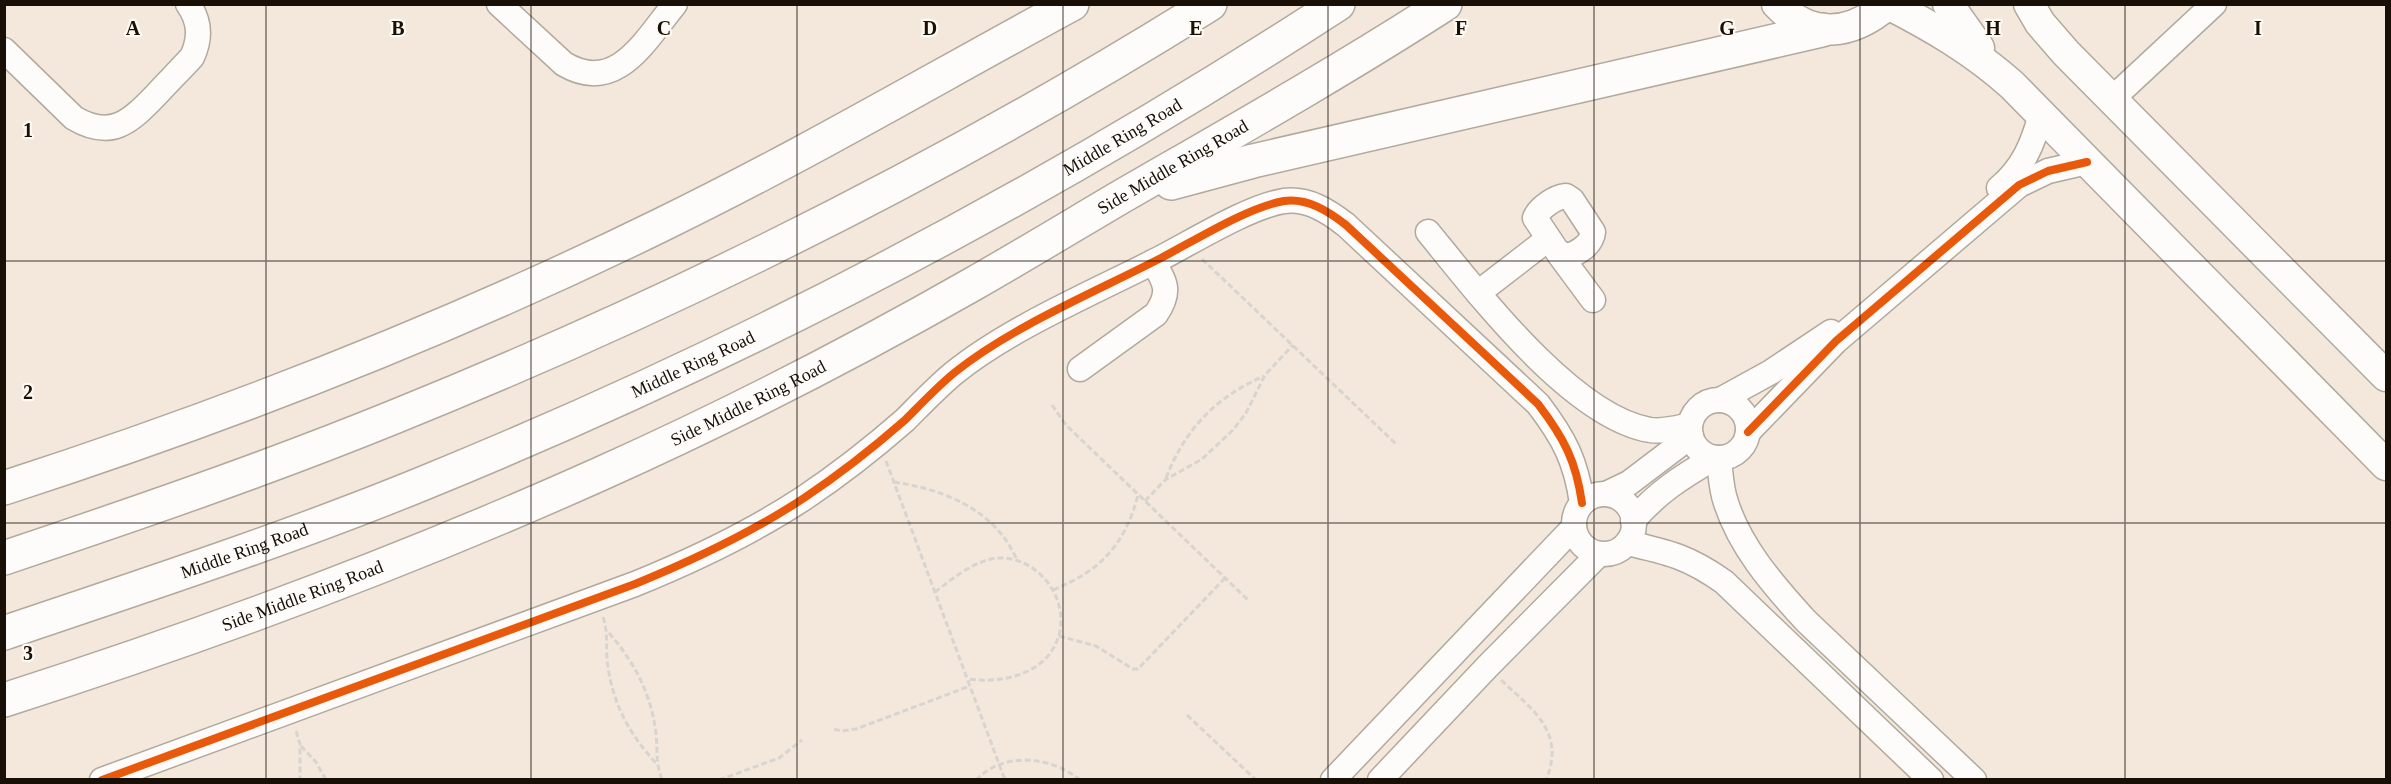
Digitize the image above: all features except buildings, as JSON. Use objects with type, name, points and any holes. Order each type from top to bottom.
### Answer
[{"type":"highway","points":[[1015,35],[1054,4]]},
{"type":"highway","points":[[4,488],[138,444],[290,388],[513,294],[660,226],[752,180],[875,115],[1072,4]]},
{"type":"highway","points":[[4,558],[162,505],[316,448],[468,387],[617,321],[765,251],[911,176],[1074,85],[1210,4]]},
{"type":"highway","name":"Middle Ring Road","points":[[4,633],[188,572],[344,515],[487,457],[649,386],[820,303],[987,214],[1161,115],[1338,4]]},
{"type":"highway","name":"Side Middle Ring Road","points":[[4,700],[213,629],[448,540],[601,473],[752,402],[973,284],[1329,77],[1444,4]]},
{"type":"highway","points":[[1117,199],[1235,166],[1822,30]]},
{"type":"main road","points":[[1777,4],[1797,22],[1822,30],[1834,30],[1859,24],[1888,4],[1935,28],[1968,49],[1999,73],[2041,114],[2386,465]]},
{"type":"main road","points":[[1948,4],[1950,11],[1999,73]]},
{"type":"main road","points":[[2030,11],[2066,53],[2386,376]]},
{"type":"street","points":[[4,50],[74,118],[86,125],[100,128],[114,127],[127,123],[138,114],[192,57],[197,46],[198,23],[188,4]]},
{"type":"street","points":[[499,4],[564,64],[576,71],[590,74],[604,73],[628,60],[675,4]]},
{"type":"street","points":[[2112,99],[2214,4]]},
{"type":"street","points":[[2041,114],[2035,137],[2025,159],[2011,178],[1829,333],[1771,372],[1720,400],[1701,406],[1694,415],[1690,431],[1695,446],[1704,454],[1716,458],[1729,457],[1738,451],[1748,432],[1836,341],[2019,184],[2048,171],[2087,162]]},
{"type":"street","points":[[102,780],[684,564],[765,522],[804,497],[879,442],[954,373],[981,354],[1041,319],[1153,262],[1266,206],[1286,201],[1308,203],[1328,211],[1538,405],[1568,449],[1578,474],[1582,503]]},
{"type":"street","points":[[1428,232],[1478,293],[1551,369],[1587,401],[1628,424],[1650,430],[1690,431]]},
{"type":"street","points":[[1478,293],[1554,246],[1593,300]]},
{"type":"street","points":[[1080,369],[1156,314],[1163,304],[1166,293],[1165,281],[1153,262]]},
{"type":"street","points":[[1720,400],[1732,404],[1741,411],[1746,420],[1748,432]]},
{"type":"street","points":[[1690,431],[1629,483],[1606,494],[1593,496],[1582,503],[1574,519],[1574,527],[1582,545],[1599,554],[1619,550],[1650,501],[1666,488],[1716,458]]},
{"type":"street","points":[[1716,458],[1733,522],[1765,573],[1785,598],[1806,621],[1974,780]]},
{"type":"street","points":[[1606,494],[1624,503],[1630,532]]},
{"type":"street","points":[[1333,780],[1574,527]]},
{"type":"street","points":[[1630,532],[1701,566],[1724,582],[1931,780]]},
{"type":"street","points":[[1380,780],[1599,554]]},
{"type":"path","points":[[1187,245],[1396,444]]},
{"type":"path","points":[[1145,501],[1165,480],[1202,459],[1233,430],[1246,413],[1265,375],[1293,345]]},
{"type":"path","points":[[1165,480],[1183,441],[1210,408],[1236,389],[1265,375]]},
{"type":"path","points":[[1052,405],[1066,425],[1249,601]]},
{"type":"path","points":[[879,442],[1005,780]]},
{"type":"path","points":[[894,482],[940,492],[972,508],[1003,534],[1017,561]]},
{"type":"path","points":[[1053,590],[1074,582],[1093,570],[1110,554],[1123,536],[1133,516],[1138,495]]},
{"type":"path","points":[[935,592],[980,562],[999,559],[1017,561],[1038,572],[1053,590],[1058,603],[1061,620],[1059,636],[1051,651],[1038,664],[1023,674],[1005,680],[986,682],[968,679]]},
{"type":"path","points":[[1059,636],[1096,646],[1128,667],[1138,669],[1225,578]]},
{"type":"path","points":[[656,763],[631,732],[616,703],[607,656],[608,632],[628,656],[647,692],[655,723],[656,763],[662,780]]},
{"type":"path","points":[[1487,667],[1536,712],[1547,728],[1553,746],[1552,766],[1546,780]]},
{"type":"path","points":[[834,729],[841,731],[856,729],[970,686]]},
{"type":"path","points":[[1187,715],[1256,780]]},
{"type":"path","points":[[719,780],[779,758],[802,741]]},
{"type":"path","points":[[300,780],[300,744],[316,762],[327,780]]},
{"type":"path","points":[[976,780],[1000,764],[1020,760],[1041,760],[1061,766],[1080,780]]},
{"type":"cycle path","points":[[1748,432],[1836,341],[2019,185],[2048,171],[2087,162]]},
{"type":"cycle path","points":[[102,780],[635,584],[722,545],[784,511],[830,480],[905,420],[954,373],[1001,340],[1238,217],[1284,201],[1301,202],[1325,210],[1346,225],[1538,404],[1568,450],[1582,503]]}]
